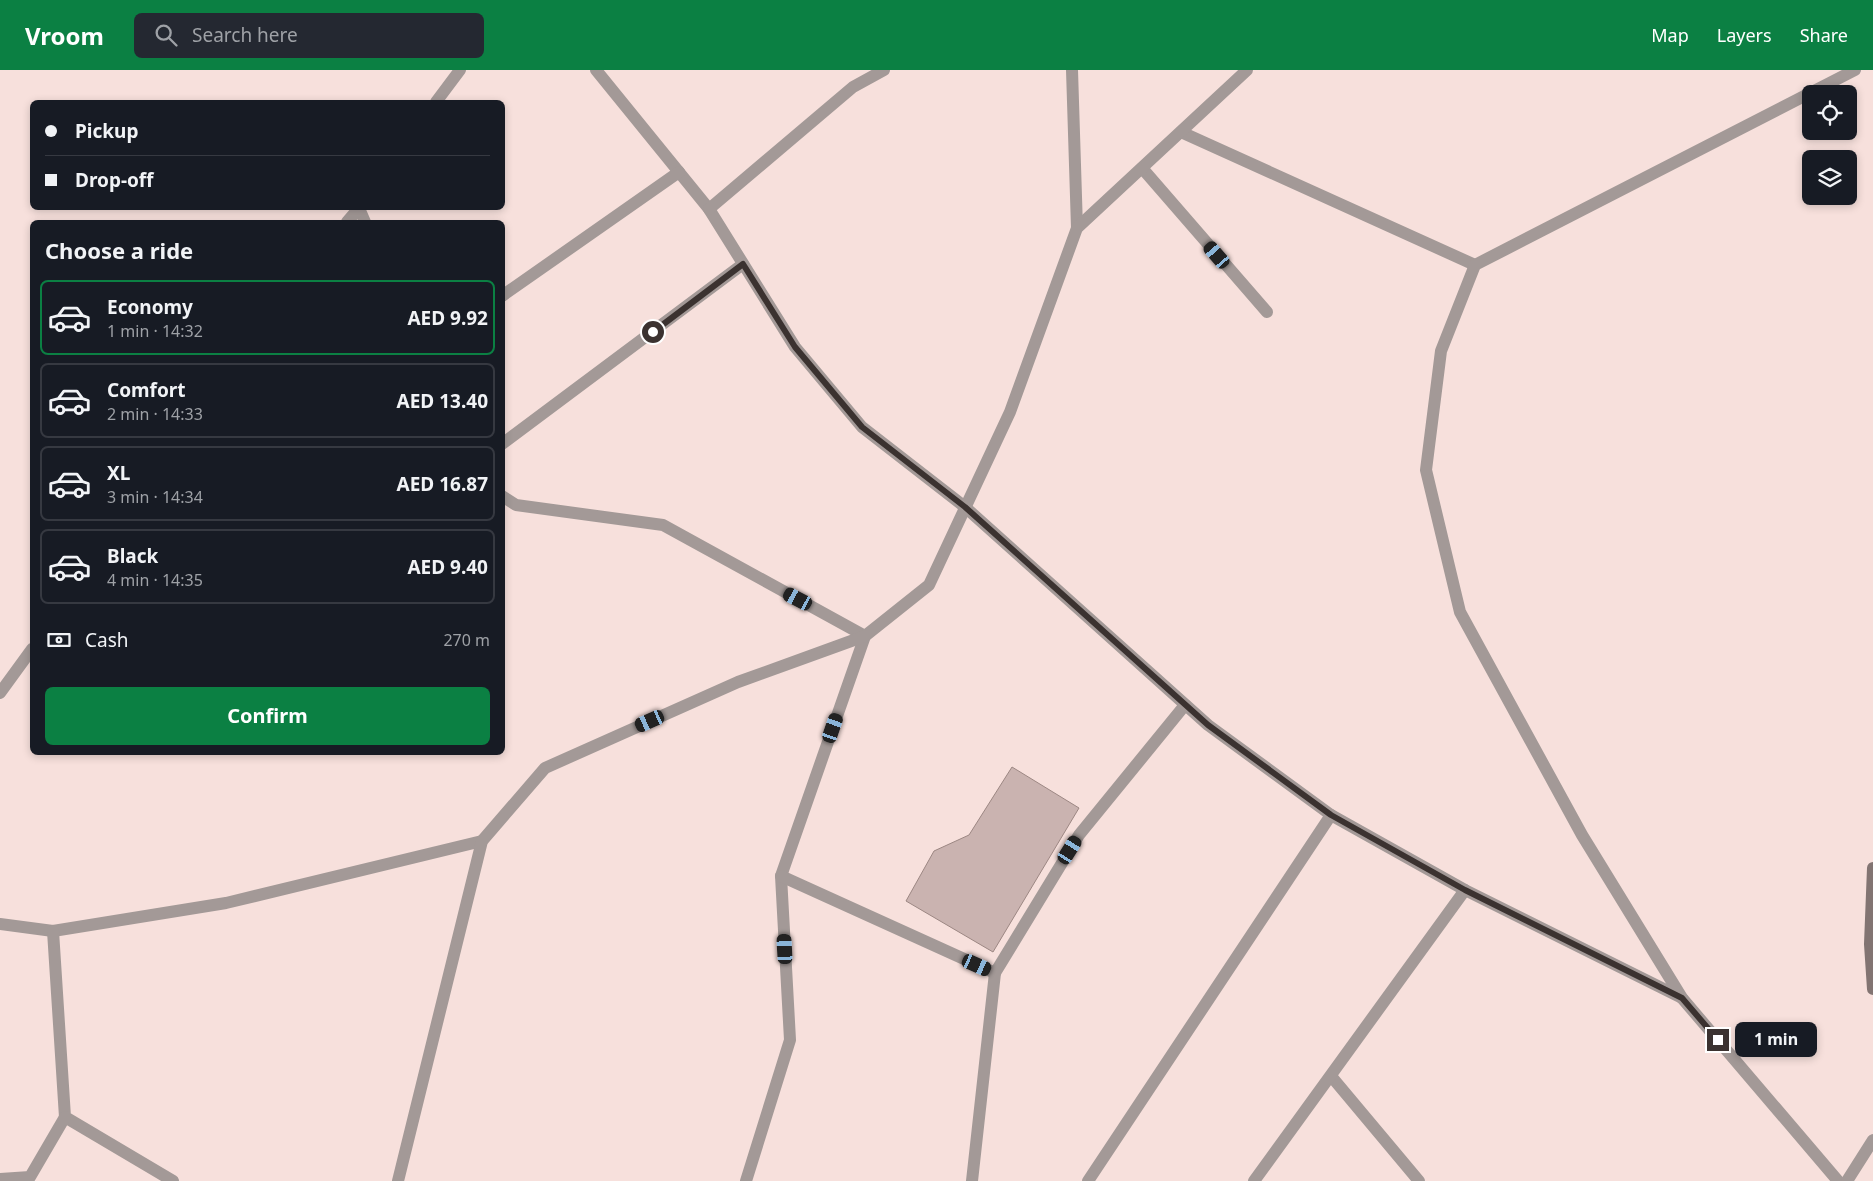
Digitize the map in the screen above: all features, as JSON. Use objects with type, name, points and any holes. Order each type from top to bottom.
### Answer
[{"type":"street","points":[[438,100],[460,70]]},
{"type":"street","points":[[596,70],[709,209],[795,347],[862,427],[965,507],[1208,725],[1331,815],[1465,890],[1682,998]]},
{"type":"street","points":[[709,209],[853,87],[884,70]]},
{"type":"street","points":[[398,1181],[482,841],[545,768],[738,682],[865,636],[929,585],[1010,412],[1077,228],[1072,70]]},
{"type":"street","points":[[1077,228],[1247,70]]},
{"type":"street","points":[[1838,1181],[1682,998],[1582,835],[1460,612],[1426,470],[1441,351],[1475,265],[1855,70]]},
{"type":"street","points":[[1181,132],[1475,265]]},
{"type":"street","points":[[1142,168],[1267,312]]},
{"type":"street","points":[[505,294],[679,172]]},
{"type":"street","points":[[350,220],[357,210]]},
{"type":"street","points":[[505,442],[743,264]]},
{"type":"street","points":[[505,498],[516,506],[663,525],[865,636]]},
{"type":"street","points":[[746,1181],[790,1040],[782,876],[865,636]]},
{"type":"street","points":[[0,693],[30,652]]},
{"type":"street","points":[[972,1181],[995,973],[1079,835],[1185,705]]},
{"type":"street","points":[[1088,1181],[1331,815]]},
{"type":"street","points":[[0,924],[53,931],[226,903],[482,841]]},
{"type":"street","points":[[1873,868],[1870,944],[1873,989]]},
{"type":"street","points":[[782,876],[995,973]]},
{"type":"street","points":[[1254,1181],[1465,890]]},
{"type":"street","points":[[0,1179],[30,1177],[65,1117],[53,931]]},
{"type":"street","points":[[1330,1076],[1419,1181]]},
{"type":"street","points":[[65,1117],[173,1181]]},
{"type":"street","points":[[1847,1181],[1873,1140]]},
{"type":"building","points":[[1012,767],[1079,808],[993,952],[906,901],[934,851],[969,835]]},
{"type":"route","points":[[653,332],[743,264],[795,347],[862,427],[965,507],[1208,725],[1331,815],[1465,890],[1682,998],[1718,1040]]}]
